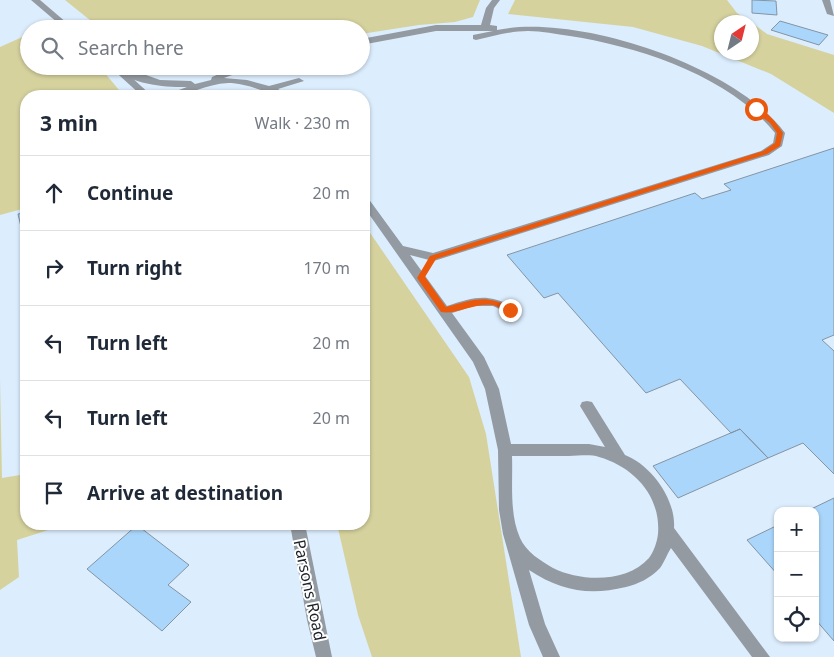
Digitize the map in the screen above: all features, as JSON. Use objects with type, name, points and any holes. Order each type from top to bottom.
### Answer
[{"type":"street","points":[[36,0],[59,20]]},
{"type":"street","points":[[485,28],[490,8],[496,0]]},
{"type":"street","points":[[826,0],[830,12],[834,14]]},
{"type":"street","points":[[370,40],[436,28],[519,28],[548,30],[616,41],[653,51],[714,80],[742,98],[772,122],[780,133],[778,144],[765,153],[433,257],[400,249]]},
{"type":"street","points":[[476,38],[519,28]]},
{"type":"street","points":[[123,75],[140,90]]},
{"type":"street","points":[[132,75],[156,84],[174,86],[228,81],[258,84],[274,90]]},
{"type":"street","points":[[188,90],[225,75]]},
{"type":"street","points":[[270,88],[299,81]]},
{"type":"street","points":[[198,90],[208,83]]},
{"type":"street","points":[[370,208],[463,336],[482,367],[492,390],[505,450],[506,522],[537,625],[552,657]]},
{"type":"street","points":[[421,278],[433,257]]},
{"type":"street","points":[[444,310],[474,302],[495,302],[510,310]]},
{"type":"street","points":[[587,406],[619,457]]},
{"type":"street","points":[[505,450],[598,450],[619,457],[640,470],[657,488],[666,510],[668,532],[660,554],[643,572],[618,584],[589,586],[560,579],[534,565],[514,544]]},
{"type":"street","name":"Parsons Road","points":[[298,530],[324,657]]},
{"type":"street","points":[[668,532],[762,657]]},
{"type":"shaded area","points":[[65,0],[480,0],[473,17],[455,22],[370,33],[370,20],[90,20]]},
{"type":"shaded area","points":[[515,0],[727,0],[740,15],[714,15],[714,51],[633,27],[508,14]]},
{"type":"shaded area","points":[[759,28],[767,34],[834,55],[834,113],[771,74],[736,60],[759,60]]},
{"type":"shaded area","points":[[20,38],[20,75],[106,75],[119,90],[20,90],[20,210],[0,215],[0,47]]},
{"type":"shaded area","points":[[370,233],[469,377],[486,434],[521,657],[372,657],[358,615],[338,530],[370,530]]},
{"type":"shaded area","points":[[0,379],[2,478],[20,475],[20,530],[48,530],[17,540],[19,577],[0,590]]},
{"type":"building","points":[[752,0],[776,1],[777,15],[752,13]]},
{"type":"building","points":[[780,21],[828,35],[819,45],[771,30]]},
{"type":"building","points":[[834,148],[834,335],[822,340],[834,351],[834,474],[803,443],[768,458],[740,429],[731,433],[680,379],[646,393],[558,293],[544,298],[507,255],[695,193],[702,199],[731,190],[724,184]]},
{"type":"building","points":[[740,429],[768,458],[678,498],[653,466]]},
{"type":"building","points":[[834,498],[834,641],[819,624],[819,507],[815,507]]},
{"type":"building","points":[[774,527],[774,570],[747,540]]},
{"type":"building","points":[[131,530],[144,530],[189,565],[168,585],[191,602],[162,631],[87,569]]},
{"type":"route","points":[[510,310],[495,302],[474,302],[444,310],[421,278],[433,257],[765,153],[778,144],[780,133],[772,122],[756,109]]}]
